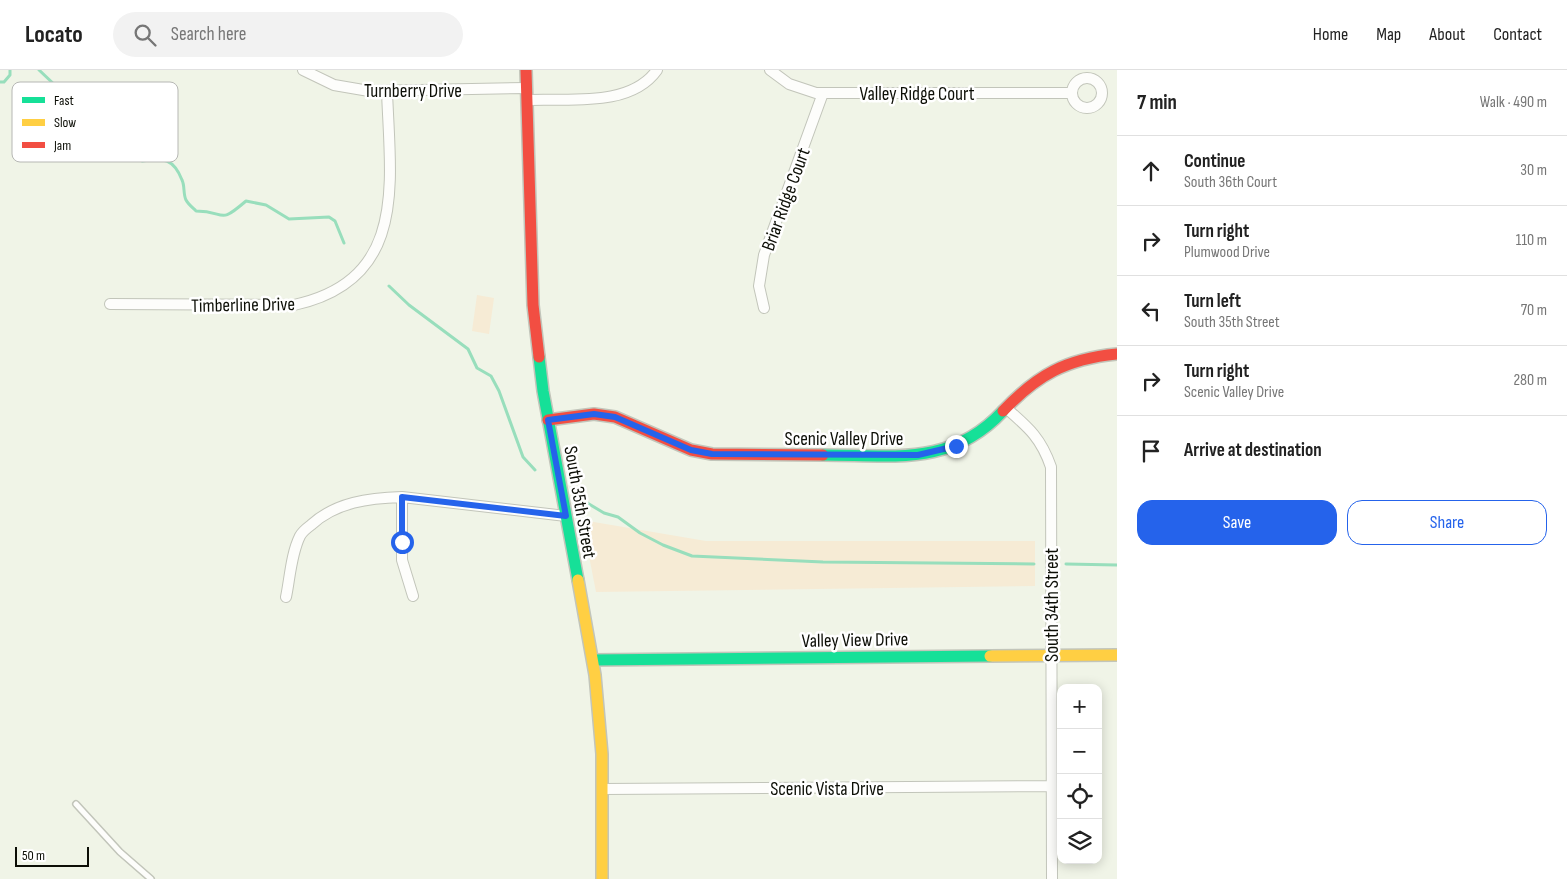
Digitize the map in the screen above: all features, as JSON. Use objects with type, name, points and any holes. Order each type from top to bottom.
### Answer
[{"type":"street","name":"Turnberry Drive","points":[[303,70],[334,85],[352,90],[527,94]]},
{"type":"street","name":"South 35th Street","points":[[526,70],[533,305],[548,420],[593,660],[602,754],[602,879]]},
{"type":"street","points":[[527,94],[614,97],[635,90],[652,77],[657,70]]},
{"type":"street","name":"Valley Ridge Court","points":[[770,70],[798,88],[823,93],[1071,93]]},
{"type":"street","name":"Timberline Drive","points":[[110,304],[294,305],[311,301],[343,285],[355,275],[376,248],[388,216],[390,192],[387,92]]},
{"type":"street","name":"Briar Ridge Court","points":[[764,308],[759,286],[764,255],[823,93]]},
{"type":"street","name":"Scenic Valley Drive","points":[[548,420],[594,414],[615,417],[691,450],[712,454],[918,455],[956,446],[978,434],[1035,381],[1059,368],[1085,358],[1117,354]]},
{"type":"street","name":"South 34th Street","points":[[1006,408],[1030,428],[1044,448],[1050,467],[1052,879]]},
{"type":"street","points":[[402,497],[402,560],[412,596]]},
{"type":"street","points":[[286,597],[301,534],[318,518],[346,504],[376,498],[402,497],[566,516]]},
{"type":"street","name":"Valley View Drive","points":[[593,660],[1117,655]]},
{"type":"street","name":"Scenic Vista Drive","points":[[603,789],[1051,786]]},
{"type":"lane","points":[[76,804],[120,852],[151,879]]},
{"type":"shaded area","points":[[477,295],[494,298],[489,334],[472,331]]},
{"type":"shaded area","points":[[582,520],[706,541],[1035,541],[1035,586],[596,592]]},
{"type":"waterway","points":[[0,82],[4,82],[10,75],[10,70]]},
{"type":"waterway","points":[[39,70],[52,82]]},
{"type":"waterway","points":[[168,162],[179,173],[186,200],[196,211],[226,215],[246,201],[266,205],[289,219],[329,217],[335,221],[344,243]]},
{"type":"waterway","points":[[389,286],[409,305],[468,349],[477,368],[491,376],[499,391],[523,457],[535,470]]},
{"type":"waterway","points":[[579,498],[604,513],[618,517],[640,533],[663,545],[692,556],[823,562],[1034,564]]},
{"type":"waterway","points":[[1066,564],[1117,565]]},
{"type":"traffic: fast","points":[[539,357],[543,391],[578,580]]},
{"type":"traffic: fast","points":[[823,455],[897,456],[942,450],[963,442],[983,429],[1003,411]]},
{"type":"traffic: fast","points":[[593,660],[990,656]]},
{"type":"traffic: slow","points":[[578,580],[595,675],[602,754],[602,879]]},
{"type":"traffic: slow","points":[[990,656],[1117,655]]},
{"type":"traffic: jam","points":[[526,70],[533,305],[539,357]]},
{"type":"traffic: jam","points":[[1003,411],[1028,388],[1054,371],[1082,360],[1117,354]]},
{"type":"traffic: jam","points":[[548,420],[594,414],[615,417],[691,450],[712,454],[823,455]]},
{"type":"route","points":[[402,542],[402,497],[566,516],[548,420],[570,416],[594,414],[615,417],[635,424],[659,437],[691,450],[712,454],[740,456],[918,455],[956,446]]}]
